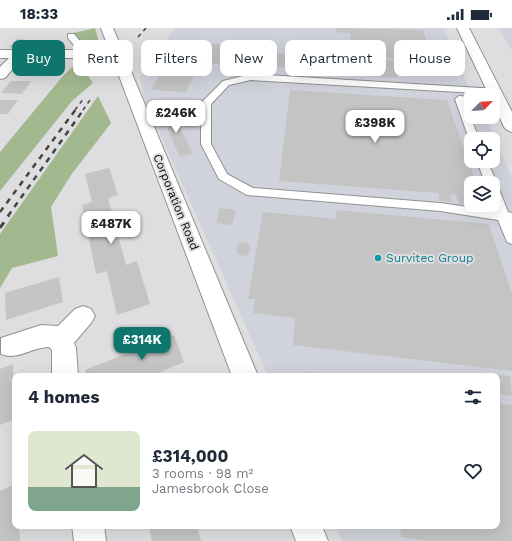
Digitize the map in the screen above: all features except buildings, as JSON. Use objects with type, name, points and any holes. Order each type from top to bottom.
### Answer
[{"type":"street","name":"Corporation Road","points":[[107,28],[111,40]]},
{"type":"street","points":[[463,28],[491,88]]},
{"type":"street","points":[[0,54],[12,54]]},
{"type":"street","points":[[0,75],[12,62]]},
{"type":"street","name":"Corporation Road","points":[[125,76],[244,373]]},
{"type":"street","points":[[500,105],[512,127]]},
{"type":"street","points":[[59,342],[83,316]]},
{"type":"street","points":[[10,346],[41,336],[56,336],[64,348],[66,373]]},
{"type":"street","points":[[88,529],[90,541]]},
{"type":"street","points":[[307,529],[312,541]]},
{"type":"lane","points":[[71,36],[74,40]]},
{"type":"lane","points":[[464,95],[270,78],[239,79],[226,83],[206,103],[206,144],[222,176],[251,192],[440,207],[508,217]]},
{"type":"lane","points":[[464,99],[459,99],[464,112]]},
{"type":"lane","points":[[500,202],[508,217],[512,239]]},
{"type":"shaded area","points":[[175,28],[444,28],[449,40],[394,40],[394,76],[464,76],[469,88],[464,88],[464,124],[489,124],[492,132],[464,132],[464,168],[500,168],[500,150],[512,178],[512,541],[342,541],[337,529],[500,529],[500,373],[267,373],[143,96],[140,77],[141,76],[212,76],[212,40],[166,40]]},
{"type":"shaded area","points":[[498,28],[512,28],[512,51]]},
{"type":"green space","points":[[95,28],[98,40],[80,40],[73,33]]},
{"type":"green space","points":[[73,66],[73,76],[88,76],[93,83],[72,101],[0,191],[0,152],[62,77],[65,76],[65,74]]},
{"type":"green space","points":[[98,96],[111,123],[71,175],[51,207],[58,256],[12,268],[0,288],[0,234]]},
{"type":"railway","points":[[138,37],[146,28]]},
{"type":"railway","points":[[75,110],[84,98]]},
{"type":"railway","points":[[83,110],[90,100]]},
{"type":"railway","points":[[0,212],[76,109]]},
{"type":"railway","points":[[8,216],[84,109]]},
{"type":"railway","points":[[0,228],[9,215]]},
{"type":"place","name":"Survitec Group","points":[[378,258]]}]
